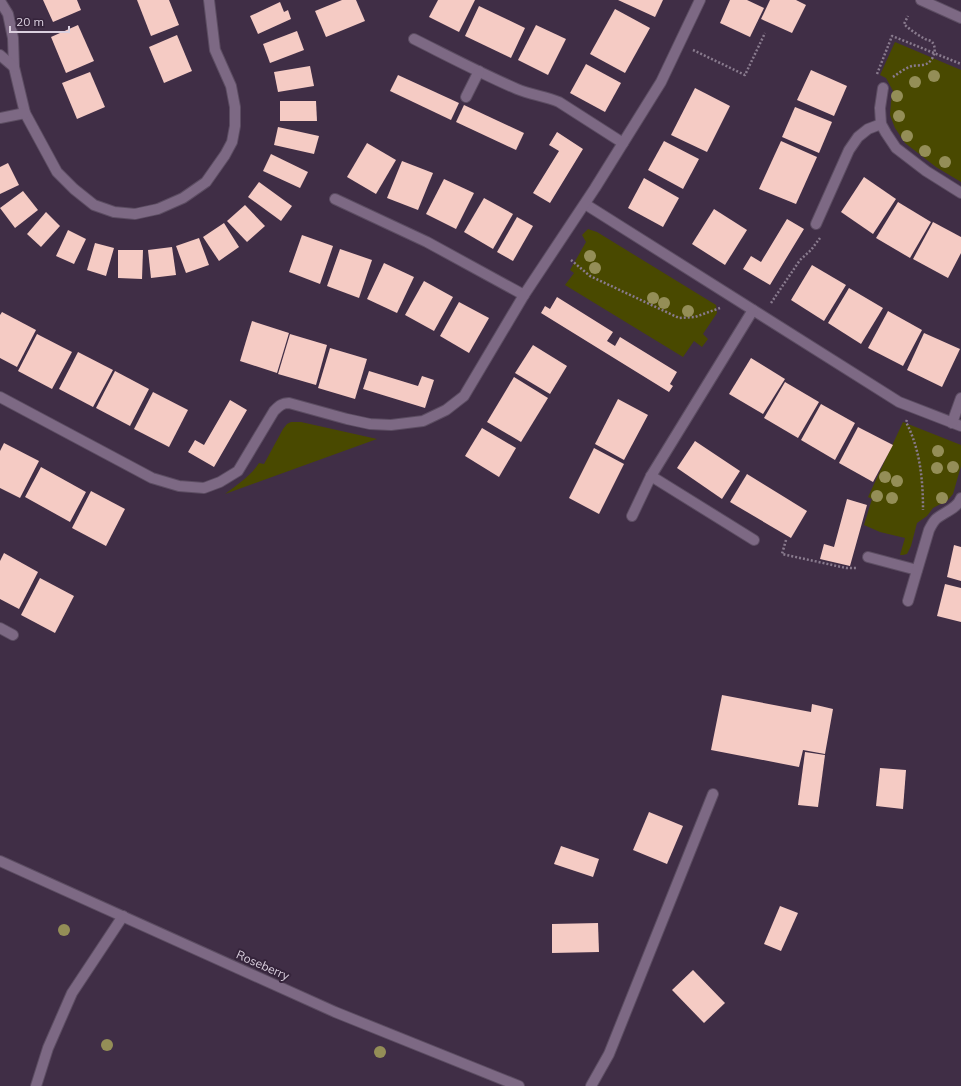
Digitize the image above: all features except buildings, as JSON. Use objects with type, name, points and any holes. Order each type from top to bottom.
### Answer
[{"type":"street","points":[[0,1],[8,14],[13,38],[14,68],[25,113],[56,172],[74,190],[94,205],[114,212],[135,214],[158,209],[183,198],[206,182],[225,155],[232,142],[235,126],[235,107],[231,86],[216,50],[209,0]]},
{"type":"street","points":[[0,397],[152,478],[179,486],[204,488],[220,482],[238,471],[274,412],[284,403],[370,424],[391,425],[423,421],[446,410],[464,396],[524,295],[585,204],[661,82],[700,0]]},
{"type":"street","points":[[921,0],[961,18]]},
{"type":"street","points":[[414,39],[518,90],[550,98],[559,102],[623,143]]},
{"type":"street","points":[[0,55],[14,68]]},
{"type":"street","points":[[466,97],[479,71]]},
{"type":"street","points":[[883,88],[880,108],[881,124],[896,148],[926,171],[961,193]]},
{"type":"street","points":[[0,118],[25,113]]},
{"type":"street","points":[[816,224],[849,150],[858,137],[868,129],[881,124]]},
{"type":"street","points":[[336,199],[433,245],[524,295]]},
{"type":"street","points":[[585,204],[899,402],[956,424],[961,398]]},
{"type":"street","points":[[632,516],[651,476],[753,310]]},
{"type":"street","points":[[651,476],[754,540]]},
{"type":"street","points":[[908,601],[932,524],[937,518],[956,506],[961,498]]},
{"type":"street","points":[[868,557],[917,570]]},
{"type":"street","points":[[0,628],[13,635]]},
{"type":"street","points":[[591,1086],[609,1054],[713,794]]},
{"type":"street","name":"Roseberry","points":[[0,861],[335,1012],[518,1086]]},
{"type":"street","points":[[36,1086],[48,1048],[72,993],[123,916]]},
{"type":"path","points":[[908,16],[904,24],[932,42],[935,47],[934,52],[931,59],[928,63],[923,65],[918,65],[903,70],[893,77],[883,88],[872,84],[892,36],[934,52],[961,64]]},
{"type":"path","points":[[680,43],[745,75],[766,33]]},
{"type":"path","points":[[771,303],[800,260],[811,250],[822,235]]},
{"type":"path","points":[[571,260],[590,276],[679,318],[695,317],[725,306],[731,296]]},
{"type":"path","points":[[912,408],[906,422],[915,444],[920,465],[924,516]]},
{"type":"path","points":[[786,540],[782,554],[846,568],[859,568]]},
{"type":"shaded area","points":[[895,42],[961,70],[961,182],[936,167],[905,143],[895,128],[890,115],[893,91],[886,78],[880,75]]},
{"type":"shaded area","points":[[588,229],[597,232],[716,305],[717,313],[703,334],[708,339],[702,347],[694,341],[683,357],[565,285],[574,273],[570,270],[586,242],[582,235]]},
{"type":"shaded area","points":[[291,422],[301,422],[377,439],[225,494],[248,476],[259,463],[264,464],[283,429]]},
{"type":"shaded area","points":[[903,422],[961,445],[961,466],[953,494],[948,500],[933,508],[927,516],[917,523],[911,546],[907,554],[900,555],[905,538],[880,532],[864,525],[872,499],[868,497]]}]
